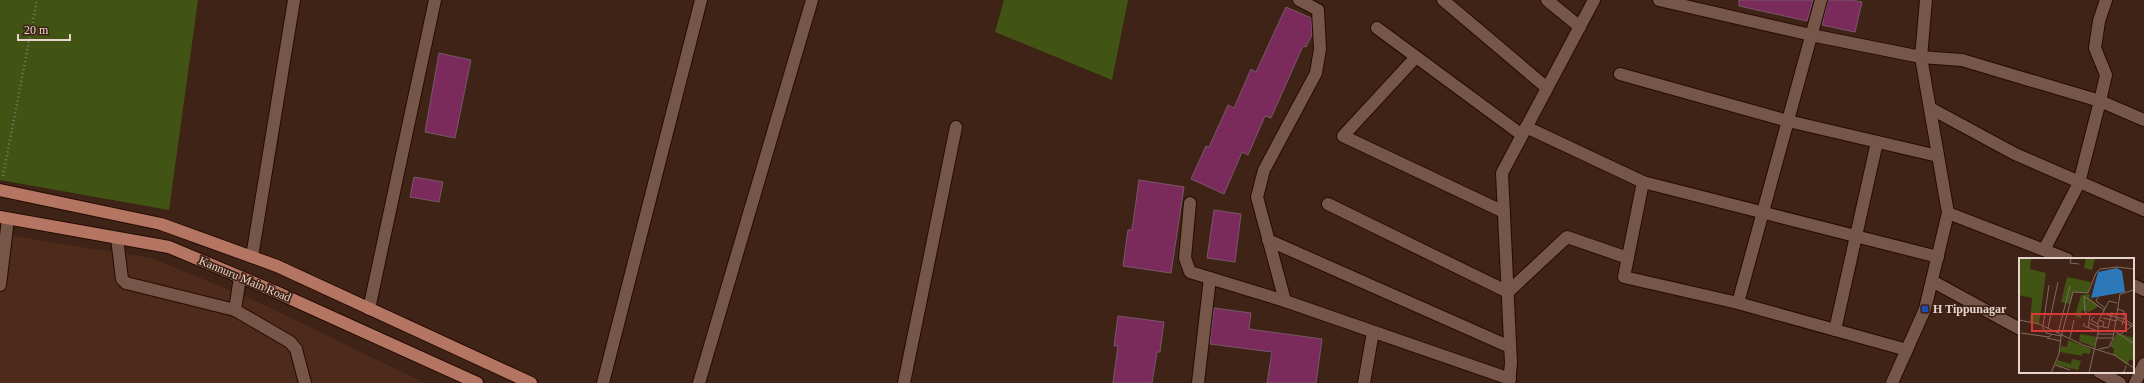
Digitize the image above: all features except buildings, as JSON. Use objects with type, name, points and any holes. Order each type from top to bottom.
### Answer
[{"type":"main road","points":[[0,190],[161,224],[252,257],[531,383]]},
{"type":"main road","name":"Kannuru Main Road","points":[[4,218],[169,247],[240,277],[477,383]]},
{"type":"street","points":[[252,257],[294,0]]},
{"type":"street","points":[[369,309],[435,0]]},
{"type":"street","points":[[603,383],[700,0]]},
{"type":"street","points":[[699,383],[812,0]]},
{"type":"street","points":[[1285,301],[1257,197],[1264,170],[1316,72],[1320,49],[1318,10],[1299,0]]},
{"type":"street","points":[[1443,0],[1547,88]]},
{"type":"street","points":[[1547,0],[1580,26]]},
{"type":"street","points":[[1190,203],[1185,258],[1190,272],[1285,301],[1509,381],[1510,347],[1502,173],[1594,0]]},
{"type":"street","points":[[1658,0],[1811,36],[1921,58],[1962,60],[2100,101],[2144,120]]},
{"type":"street","points":[[1738,303],[1821,0]]},
{"type":"street","points":[[1892,383],[1925,309],[1948,213],[1921,58],[1926,0]]},
{"type":"street","points":[[2044,250],[2079,183],[2100,101],[2106,74],[2095,48],[2099,21],[2106,0]]},
{"type":"street","points":[[1377,28],[1416,57],[1524,131],[1643,182],[1938,256]]},
{"type":"street","points":[[1416,57],[1343,136],[1504,212]]},
{"type":"street","points":[[1620,74],[1788,120],[1938,156]]},
{"type":"street","points":[[1930,108],[2015,154],[2144,210]]},
{"type":"street","points":[[904,383],[956,127]]},
{"type":"street","points":[[1835,330],[1878,142]]},
{"type":"street","points":[[1643,182],[1624,277],[1738,303],[1907,350]]},
{"type":"street","points":[[1328,204],[1508,292]]},
{"type":"street","points":[[1948,213],[2064,258]]},
{"type":"street","points":[[0,286],[4,218]]},
{"type":"street","points":[[1508,292],[1567,237],[1628,258]]},
{"type":"street","points":[[118,238],[122,278],[126,283],[235,310],[290,342],[296,349],[305,383]]},
{"type":"street","points":[[1268,240],[1510,347]]},
{"type":"street","points":[[235,310],[240,277]]},
{"type":"street","points":[[1198,383],[1210,278]]},
{"type":"street","points":[[1932,281],[2019,328]]},
{"type":"street","points":[[2134,285],[2144,290]]},
{"type":"street","points":[[1364,383],[1373,332]]},
{"type":"street","points":[[2135,383],[2144,364]]},
{"type":"street","points":[[2101,373],[2120,383]]},
{"type":"path","points":[[0,190],[37,0]]},
{"type":"shaded area","points":[[0,234],[151,258],[254,300],[425,383],[0,383]]},
{"type":"green space","points":[[0,0],[198,0],[169,210],[0,180]]},
{"type":"green space","points":[[1004,0],[1128,0],[1112,80],[995,32]]},
{"type":"place","name":"H Tippunagar","points":[[1925,309]]}]
